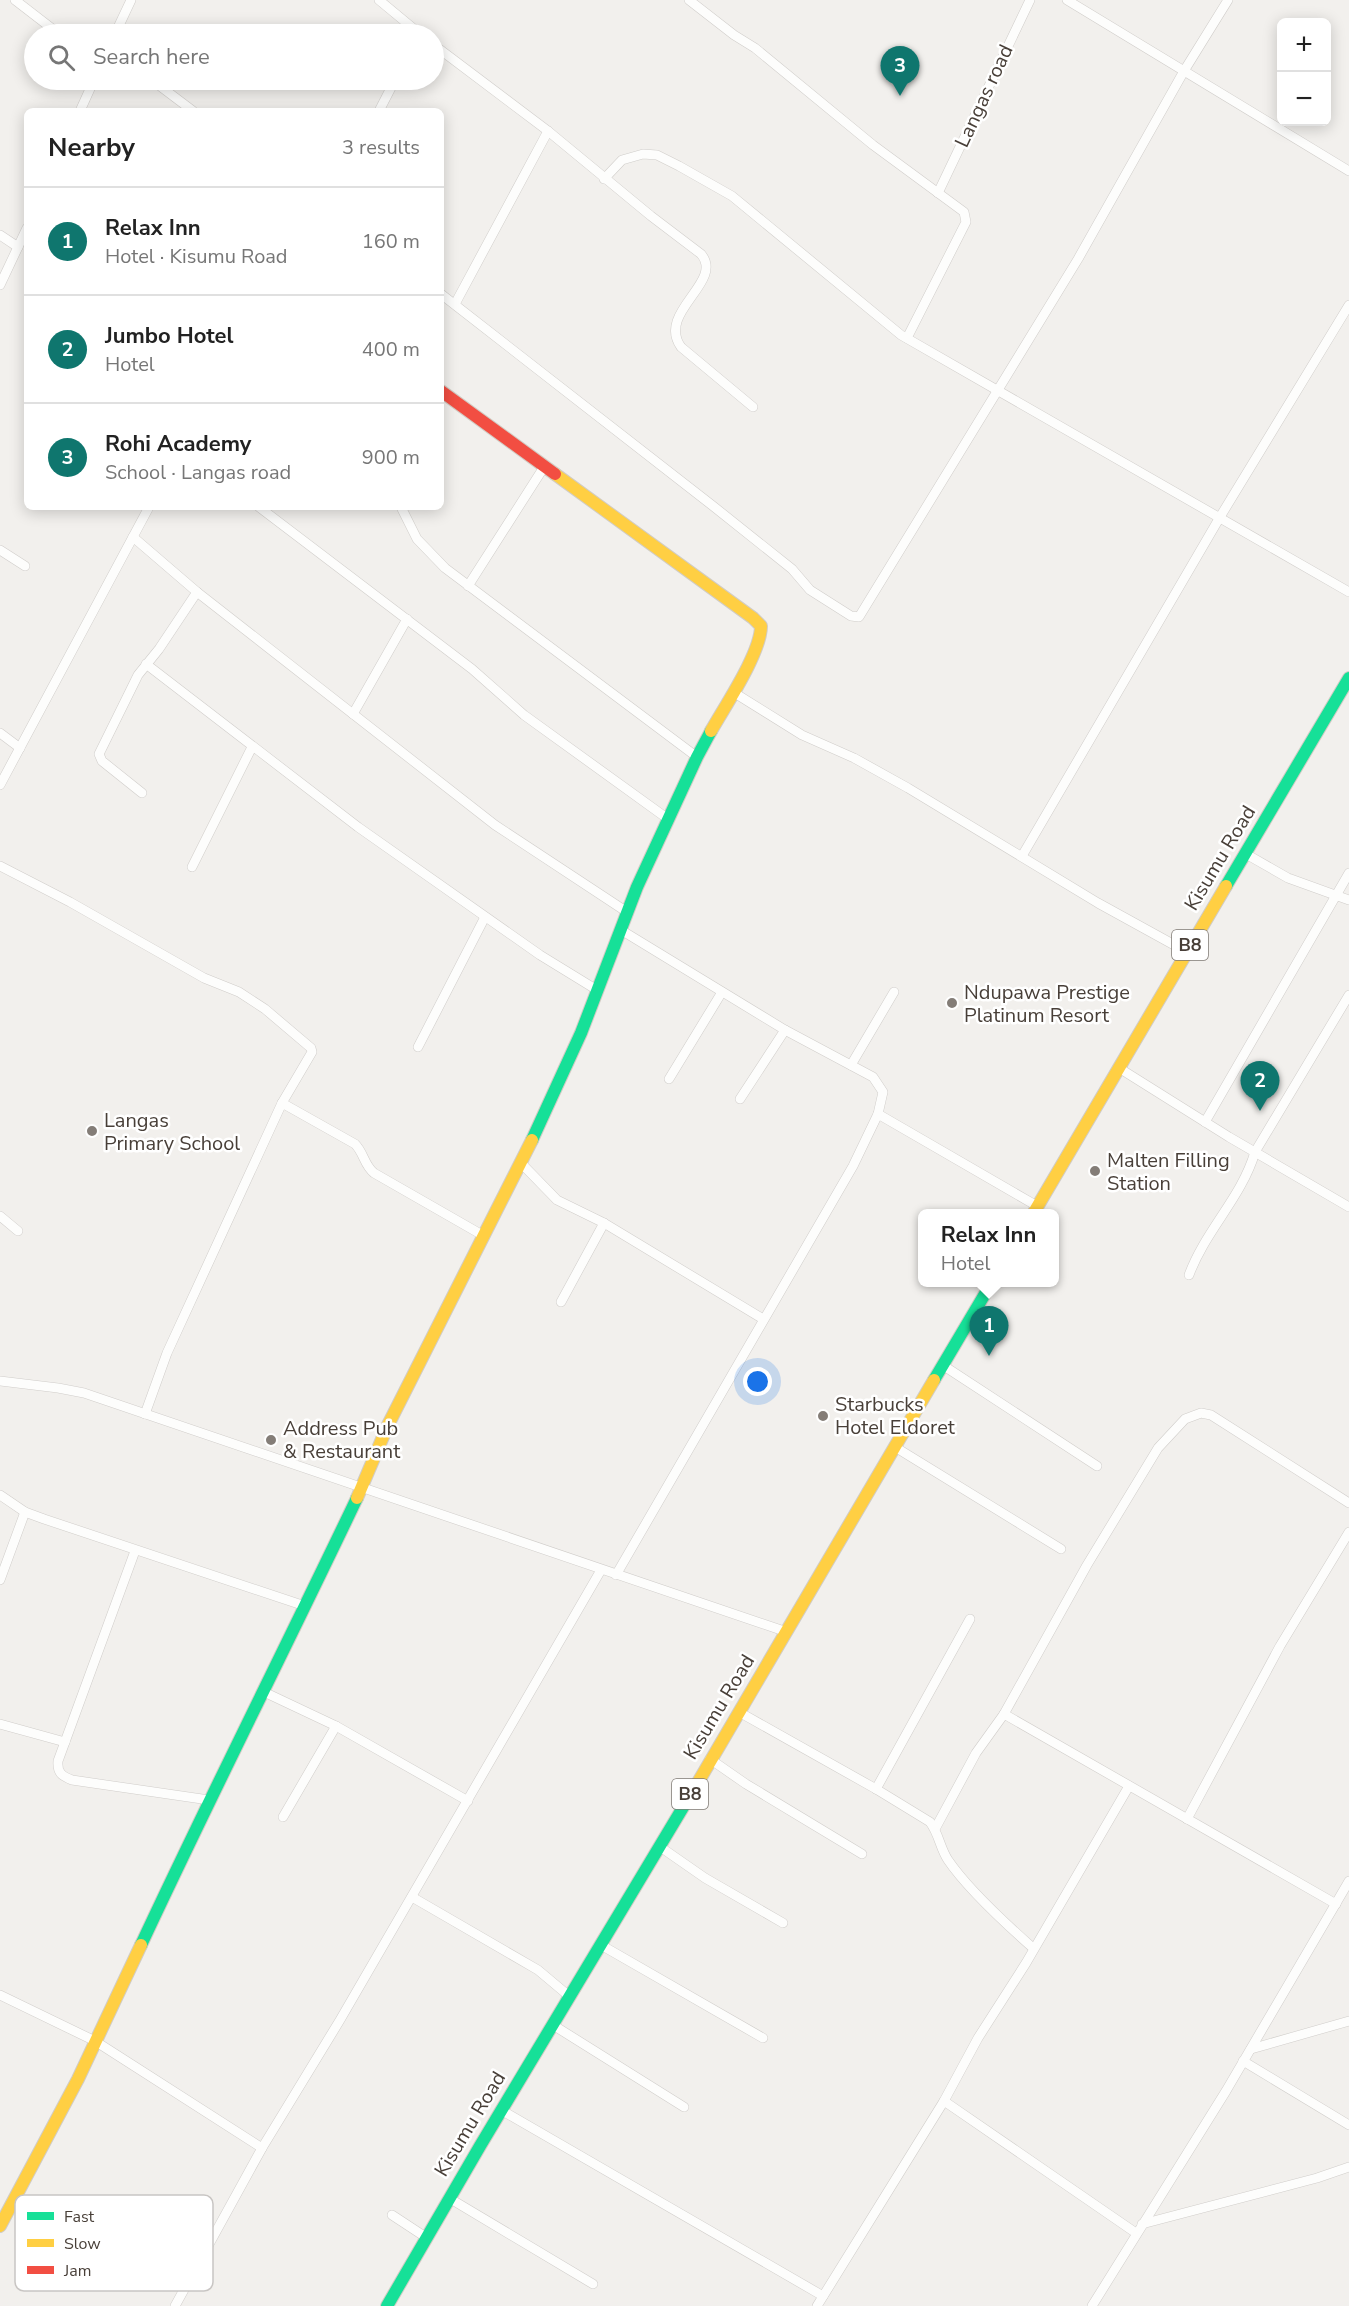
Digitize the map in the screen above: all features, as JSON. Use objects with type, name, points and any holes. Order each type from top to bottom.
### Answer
[{"type":"main road","points":[[17,2195],[58,2120],[209,1800],[264,1692],[362,1488],[388,1425],[521,1162],[581,1034],[627,912],[668,819],[697,757],[761,636],[759,622],[444,393]]},
{"type":"main road","name":"Kisumu Road","points":[[1036,1209],[1349,678]]},
{"type":"main road","name":"Kisumu Road","points":[[387,2306],[989,1287]]},
{"type":"main road","points":[[0,2226],[15,2199]]},
{"type":"street","points":[[15,0],[27,4],[48,24]]},
{"type":"street","points":[[120,24],[131,0]]},
{"type":"street","points":[[379,0],[407,24]]},
{"type":"street","points":[[689,0],[755,48],[873,145],[964,212],[966,222],[907,338]]},
{"type":"street","name":"Langas road","points":[[939,193],[1030,0]]},
{"type":"street","points":[[1067,0],[1083,4],[1184,71],[1349,171]]},
{"type":"street","points":[[444,296],[722,513],[792,570],[810,590],[855,618],[863,613],[1078,259],[1184,71],[1228,0]]},
{"type":"street","points":[[444,53],[548,131],[706,260],[704,278],[676,322],[673,332],[675,340],[753,407]]},
{"type":"street","points":[[81,108],[89,90]]},
{"type":"street","points":[[166,90],[190,108]]},
{"type":"street","points":[[381,108],[390,90]]},
{"type":"street","points":[[454,304],[548,131]]},
{"type":"street","points":[[604,179],[622,160],[643,154],[657,155],[679,166],[732,196],[907,338],[1349,592]]},
{"type":"street","points":[[0,234],[18,247]]},
{"type":"street","points":[[0,285],[24,234]]},
{"type":"street","points":[[1022,856],[1220,517],[1349,305]]},
{"type":"street","points":[[468,585],[544,467]]},
{"type":"street","points":[[0,785],[147,510]]},
{"type":"street","points":[[263,510],[472,669],[524,715],[668,819]]},
{"type":"street","points":[[402,510],[417,539],[445,568],[697,757]]},
{"type":"street","points":[[133,537],[197,592],[495,825],[627,912]]},
{"type":"street","points":[[0,550],[25,566]]},
{"type":"street","points":[[142,793],[102,761],[99,754],[126,697],[146,664],[159,649],[197,592]]},
{"type":"street","points":[[353,714],[407,619]]},
{"type":"street","points":[[146,664],[358,827],[540,955],[597,990]]},
{"type":"street","points":[[733,692],[802,735],[854,758],[1098,903],[1187,952]]},
{"type":"street","points":[[0,733],[20,748]]},
{"type":"street","points":[[192,867],[252,747]]},
{"type":"street","points":[[1246,854],[1288,878],[1349,900]]},
{"type":"street","points":[[0,866],[204,978],[239,992],[311,1048],[312,1056],[282,1103],[167,1353],[145,1414]]},
{"type":"street","points":[[1205,1122],[1349,873]]},
{"type":"street","points":[[418,1047],[485,917]]},
{"type":"street","points":[[616,1575],[853,1166],[878,1114],[883,1092],[873,1077],[785,1030],[621,930]]},
{"type":"street","points":[[669,1079],[722,992]]},
{"type":"street","points":[[851,1065],[894,992]]},
{"type":"street","points":[[1189,1275],[1205,1241],[1248,1174],[1255,1152],[1349,995]]},
{"type":"street","points":[[740,1099],[785,1030]]},
{"type":"street","points":[[1119,1068],[1349,1207]]},
{"type":"street","points":[[282,1103],[355,1144],[362,1153],[366,1165],[374,1173],[484,1236]]},
{"type":"street","points":[[878,1114],[1033,1209]]},
{"type":"street","points":[[521,1162],[540,1185],[557,1200],[604,1223],[763,1319]]},
{"type":"street","points":[[0,1216],[18,1231]]},
{"type":"street","points":[[561,1302],[604,1223]]},
{"type":"street","points":[[944,1366],[1097,1467]]},
{"type":"street","points":[[0,1381],[71,1390],[787,1632]]},
{"type":"street","points":[[935,1829],[976,1753],[1004,1714],[1087,1565],[1152,1458],[1172,1430],[1185,1419],[1201,1413],[1226,1423],[1349,1503]]},
{"type":"street","points":[[895,1447],[1061,1549]]},
{"type":"street","points":[[0,1495],[25,1512],[135,1551],[305,1606]]},
{"type":"street","points":[[0,1580],[25,1512]]},
{"type":"street","points":[[1187,1819],[1280,1646],[1349,1532]]},
{"type":"street","points":[[135,1551],[57,1769],[62,1776],[72,1780],[209,1800]]},
{"type":"street","points":[[213,2237],[262,2148],[301,2086],[602,1570]]},
{"type":"street","points":[[876,1789],[970,1619]]},
{"type":"street","points":[[264,1692],[336,1726],[468,1801]]},
{"type":"street","points":[[739,1712],[920,1815],[935,1829],[942,1851],[960,1876],[1033,1948]]},
{"type":"street","points":[[1004,1714],[1335,1904]]},
{"type":"street","points":[[0,1724],[65,1742]]},
{"type":"street","points":[[283,1817],[336,1726]]},
{"type":"street","points":[[710,1759],[746,1784],[862,1854]]},
{"type":"street","points":[[817,2306],[944,2101],[978,2038],[1026,1963],[1129,1786]]},
{"type":"street","points":[[659,1846],[705,1878],[783,1923]]},
{"type":"street","points":[[1092,2306],[1244,2061],[1348,1884]]},
{"type":"street","points":[[412,1897],[538,1970],[569,1996]]},
{"type":"street","points":[[601,1945],[763,2038]]},
{"type":"street","points":[[0,1995],[95,2041],[262,2148]]},
{"type":"street","points":[[1251,2049],[1349,2021]]},
{"type":"street","points":[[553,2025],[684,2107]]},
{"type":"street","points":[[1244,2061],[1349,2125]]},
{"type":"street","points":[[944,2101],[1136,2234]]},
{"type":"street","points":[[501,2110],[823,2296]]},
{"type":"street","points":[[1142,2224],[1317,2178],[1349,2167]]},
{"type":"street","points":[[449,2198],[592,2284]]},
{"type":"street","points":[[392,2215],[427,2238]]},
{"type":"street","points":[[175,2306],[183,2291]]},
{"type":"traffic: fast","points":[[1226,886],[1349,678]]},
{"type":"traffic: fast","points":[[532,1140],[581,1033],[637,887],[711,731]]},
{"type":"traffic: fast","points":[[934,1380],[989,1287]]},
{"type":"traffic: fast","points":[[141,1945],[357,1498]]},
{"type":"traffic: fast","points":[[387,2306],[697,1784]]},
{"type":"traffic: slow","points":[[555,474],[761,626],[749,664],[711,731]]},
{"type":"traffic: slow","points":[[1036,1209],[1226,886]]},
{"type":"traffic: slow","points":[[357,1498],[388,1425],[532,1140]]},
{"type":"traffic: slow","points":[[697,1784],[934,1380]]},
{"type":"traffic: slow","points":[[16,2195],[78,2079],[141,1945]]},
{"type":"traffic: slow","points":[[0,2226],[15,2198]]},
{"type":"traffic: jam","points":[[444,393],[555,474]]},
{"type":"place","name":"Rohi Academy","points":[[900,96]]},
{"type":"place","name":"Ndupawa Prestige Platinum Resort","points":[[952,1003]]},
{"type":"place","name":"Jumbo Hotel","points":[[1260,1111]]},
{"type":"place","name":"Langas Primary School","points":[[92,1131]]},
{"type":"place","name":"Malten Filling Station","points":[[1095,1171]]},
{"type":"place","name":"Relax Inn","points":[[989,1356]]},
{"type":"place","name":"Starbucks Hotel Eldoret","points":[[823,1416]]},
{"type":"place","name":"Address Pub & Restaurant","points":[[271,1440]]}]
